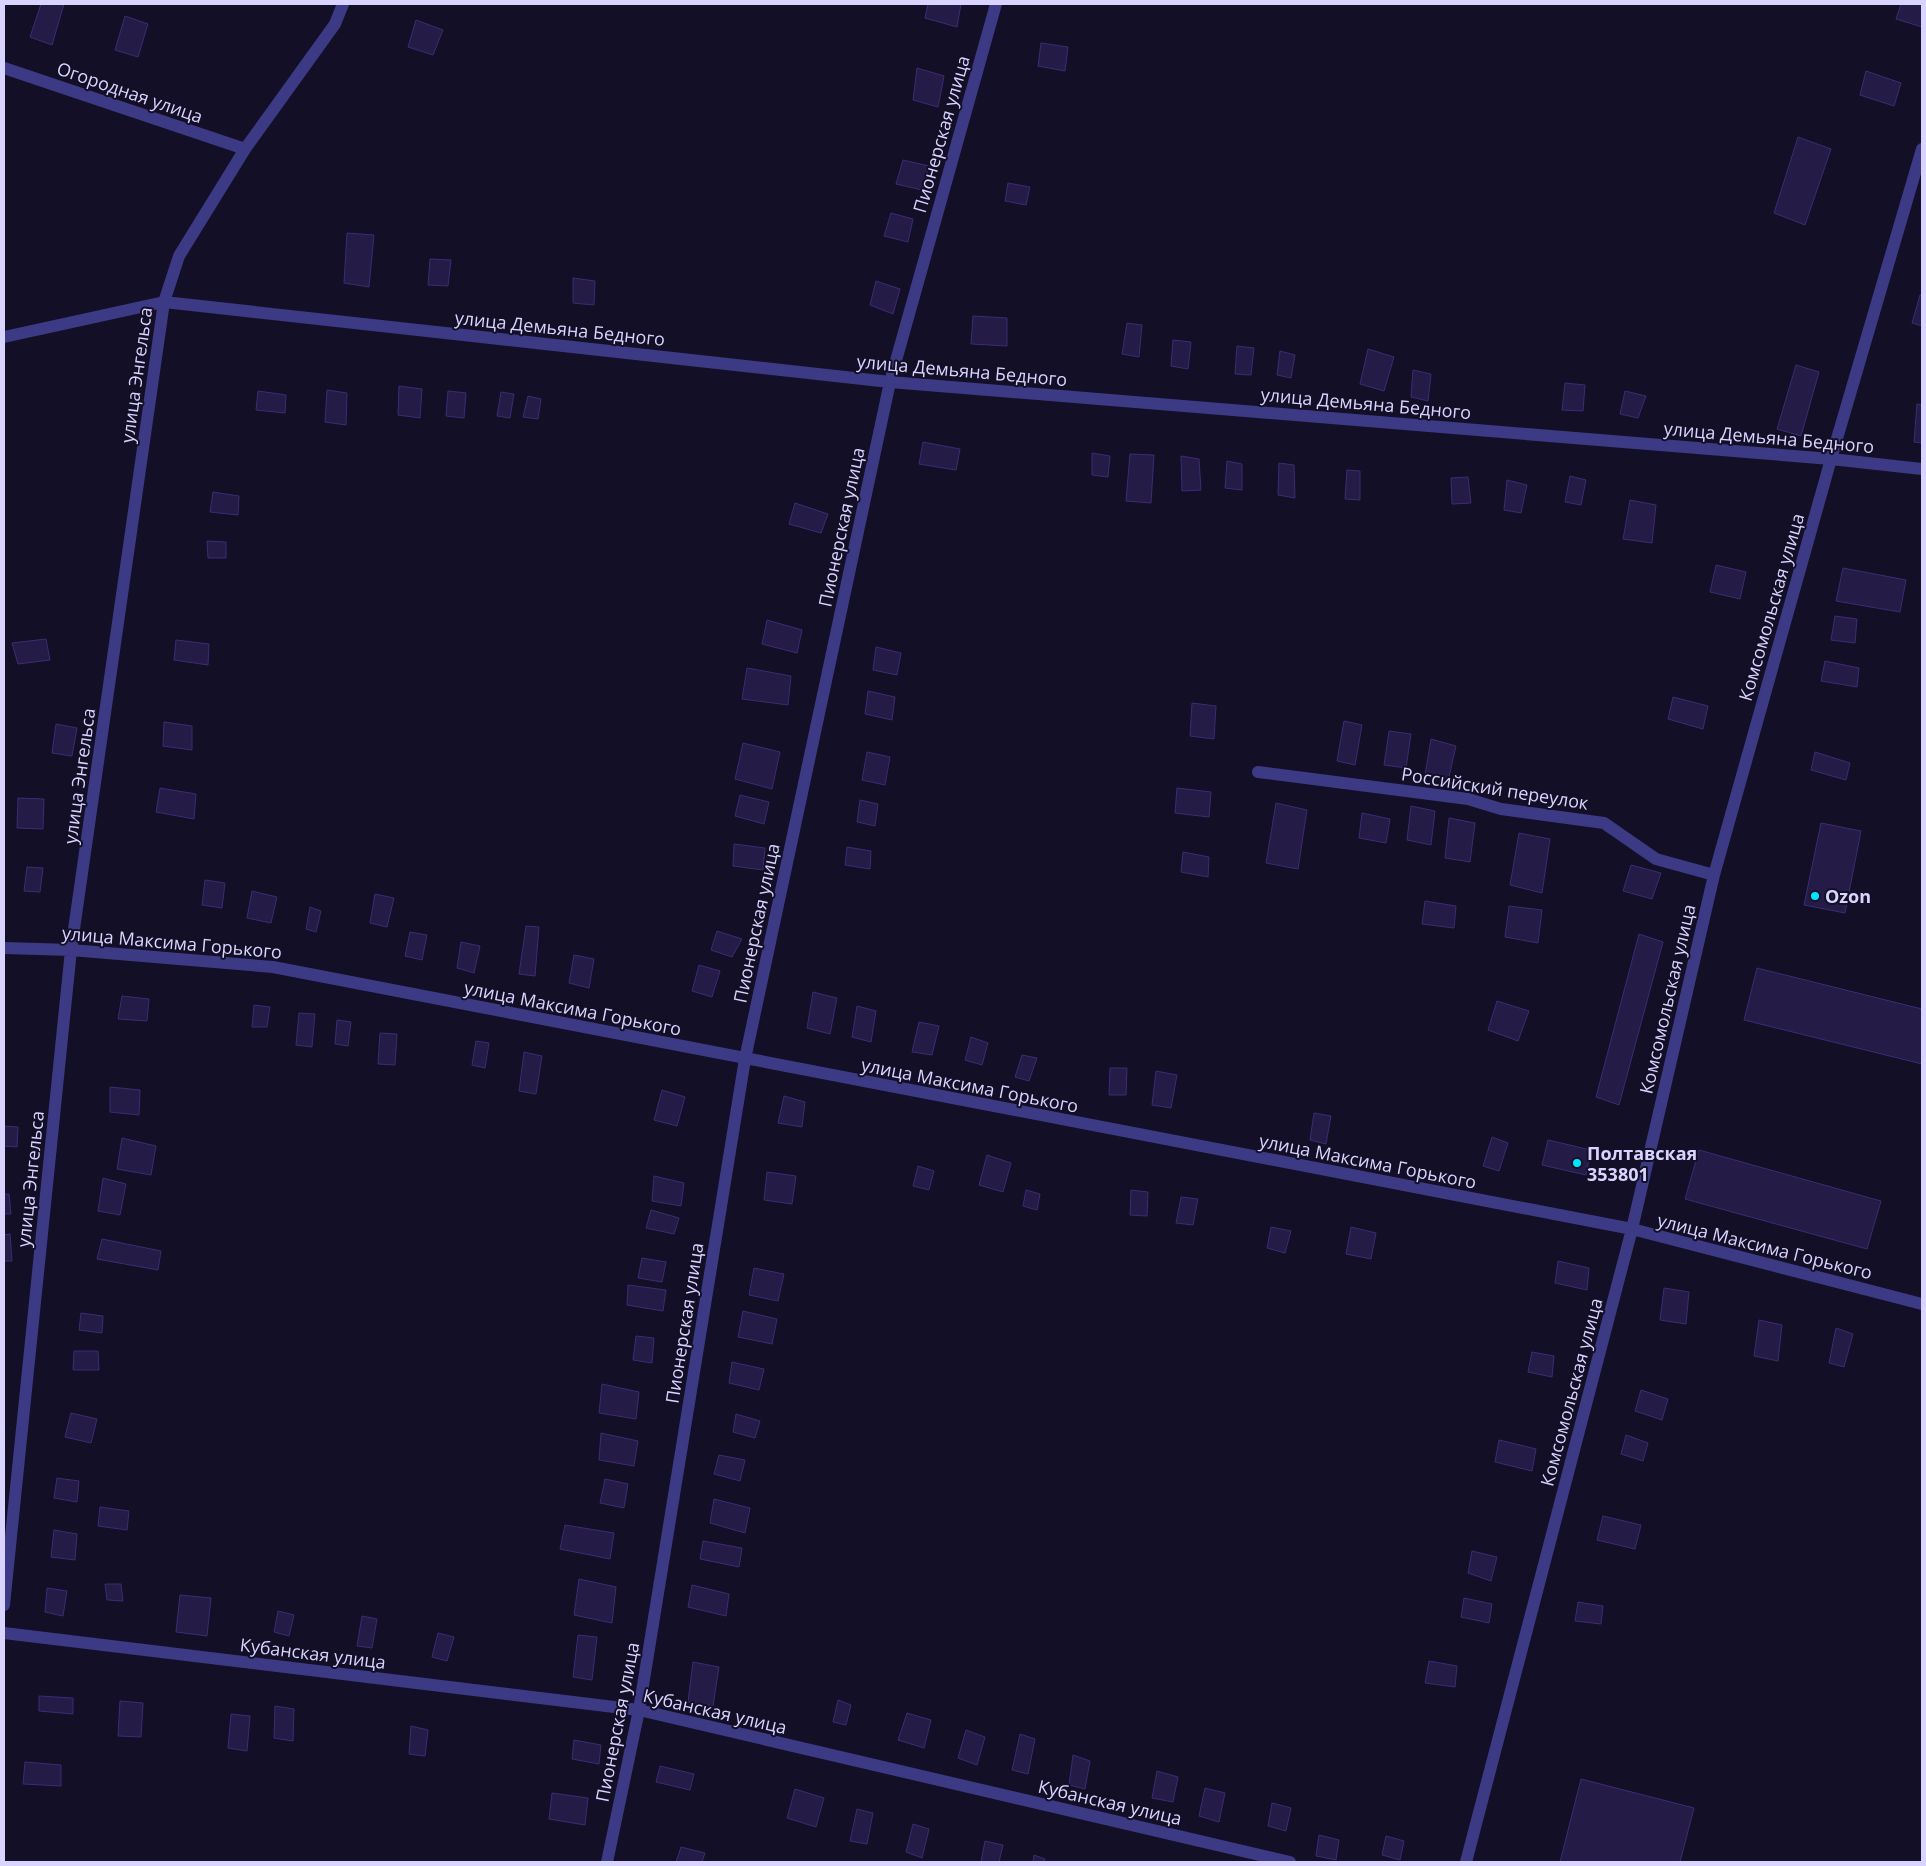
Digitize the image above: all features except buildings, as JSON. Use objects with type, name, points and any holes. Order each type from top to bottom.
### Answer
[{"type":"street","name":"улица Энгельса","points":[[4,1605],[71,950],[164,302],[179,256],[245,150],[335,24],[343,4]]},
{"type":"street","name":"Пионерская улица","points":[[606,1862],[639,1710],[745,1059],[890,382],[996,4]]},
{"type":"street","name":"Огородная улица","points":[[4,68],[245,150]]},
{"type":"street","name":"Комсомольская улица","points":[[1466,1862],[1632,1230],[1714,875],[1831,459],[1922,149]]},
{"type":"street","name":"улица Демьяна Бедного","points":[[4,337],[164,302],[890,382],[1831,459],[1922,469]]},
{"type":"street","name":"Российский переулок","points":[[1258,772],[1468,799],[1501,809],[1604,823],[1656,859],[1714,875]]},
{"type":"street","name":"улица Максима Горького","points":[[4,948],[71,950],[273,967],[1632,1230],[1922,1304]]},
{"type":"street","name":"Кубанская улица","points":[[4,1633],[639,1710],[1290,1862]]},
{"type":"place","name":"Ozon","points":[[1815,896]]},
{"type":"place","name":"Полтавская 353801","points":[[1577,1163]]}]
